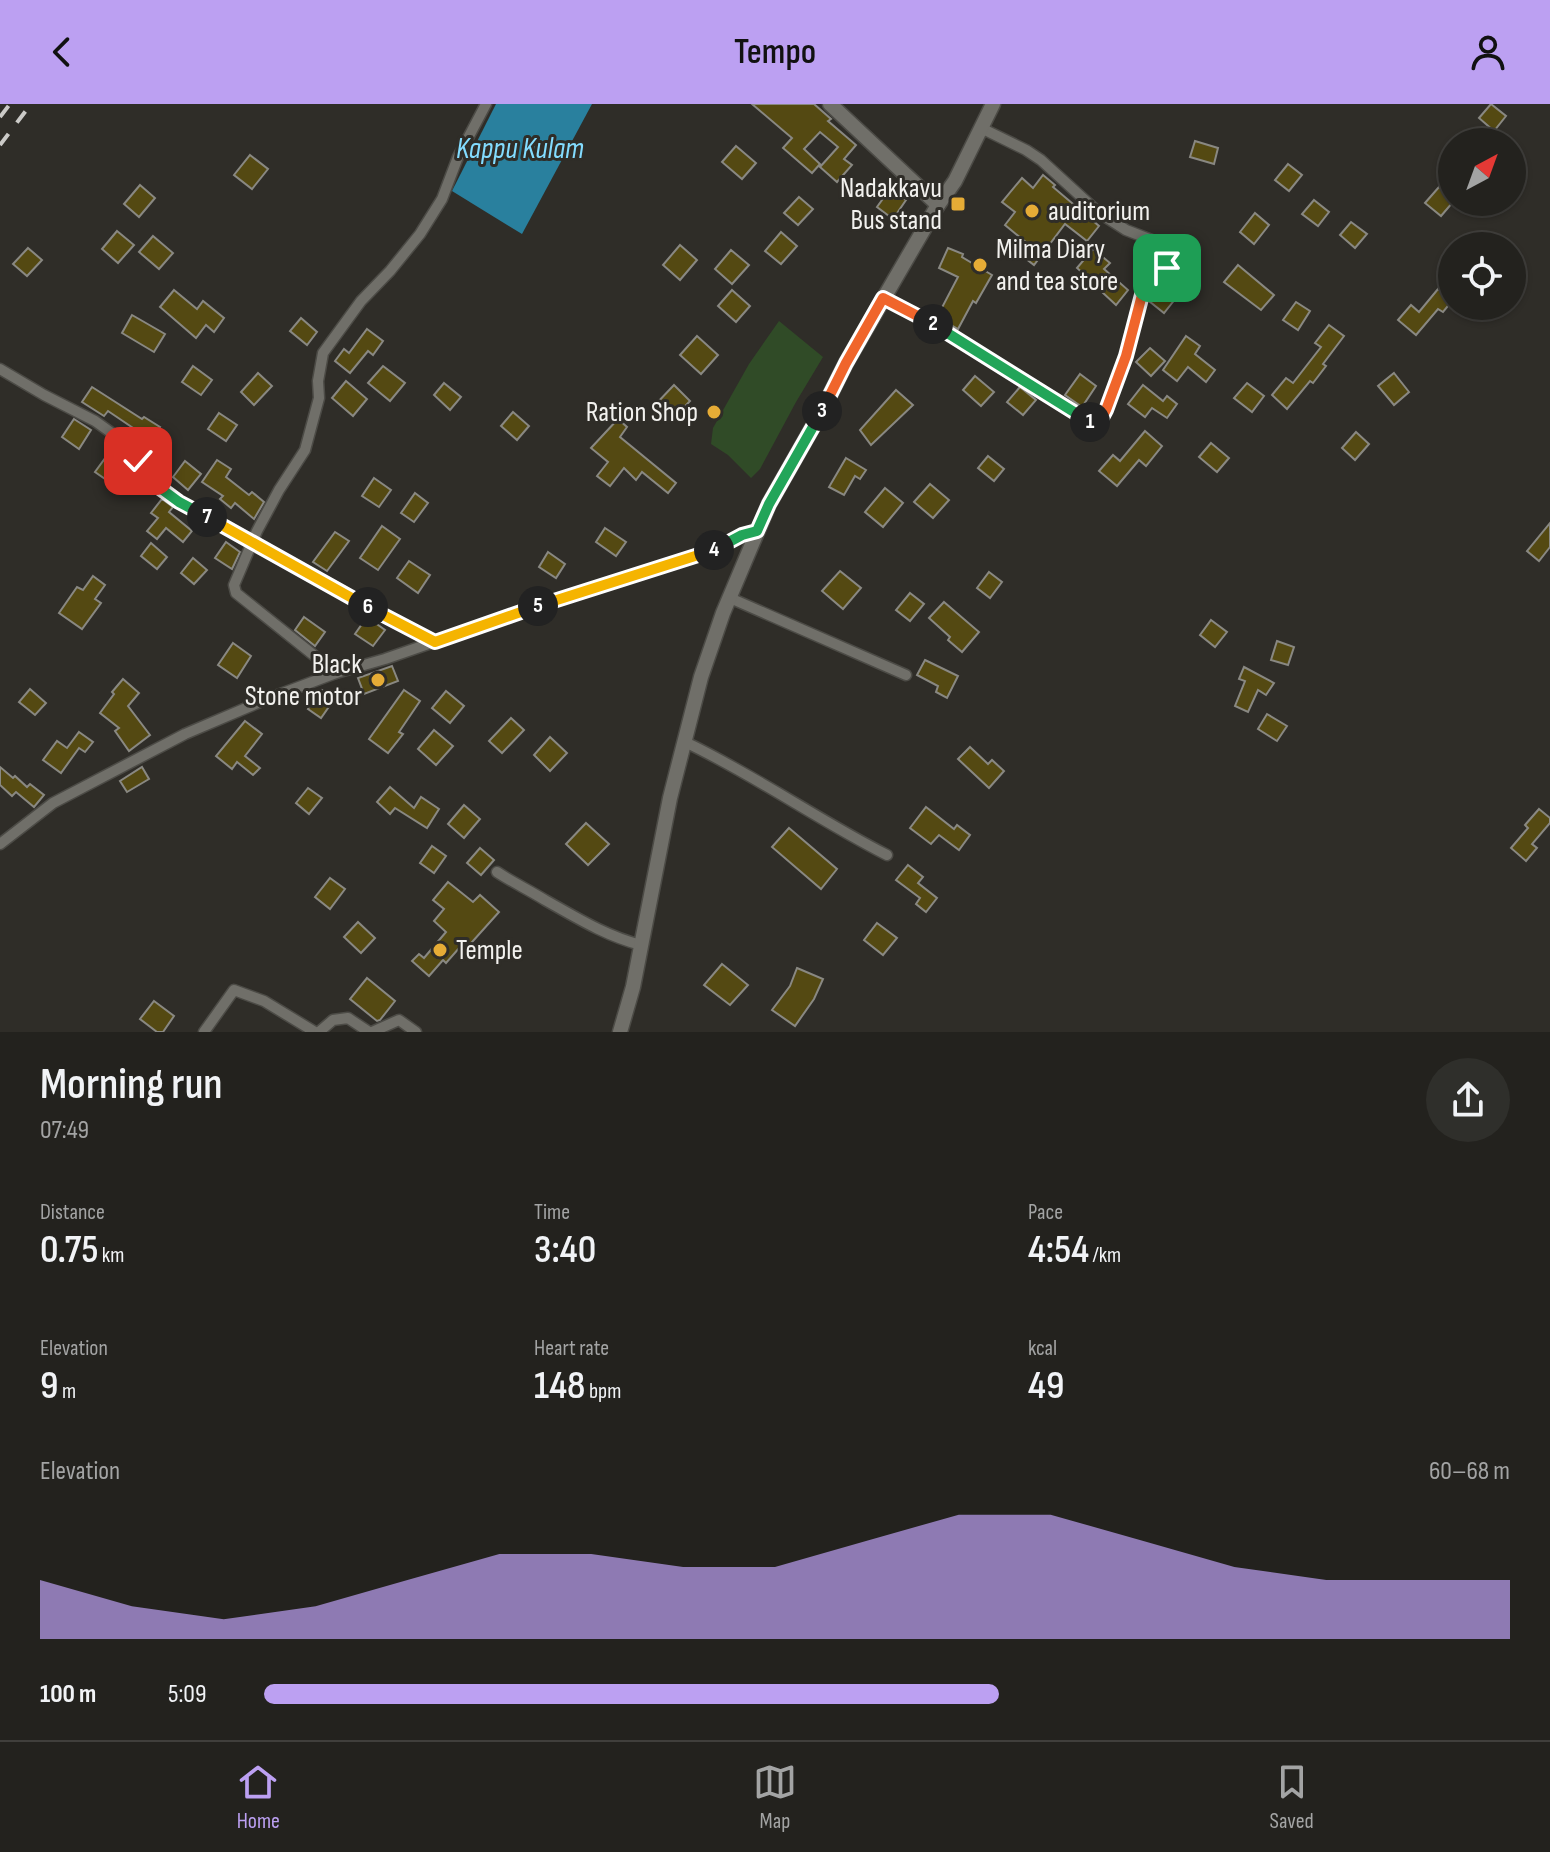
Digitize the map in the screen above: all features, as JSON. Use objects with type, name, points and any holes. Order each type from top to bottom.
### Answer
[{"type":"main road","points":[[830,104],[938,205]]},
{"type":"main road","points":[[620,1032],[633,987],[670,798],[701,677],[730,598],[769,504],[883,298],[955,181],[993,104]]},
{"type":"street","points":[[336,673],[236,593],[234,585],[279,490],[305,450],[319,398],[318,381],[323,353],[361,301],[420,234],[442,199],[458,157],[486,104]]},
{"type":"street","points":[[883,298],[969,345],[1094,425],[1099,423],[1126,356],[1143,291],[1149,280],[1158,277],[1167,268],[1175,249],[1126,230],[1098,212],[1041,160],[981,128]]},
{"type":"street","points":[[0,369],[95,421],[120,439],[152,480],[179,502],[435,642]]},
{"type":"street","points":[[0,844],[53,803],[185,734],[267,699],[336,673],[715,549],[757,531]]},
{"type":"street","points":[[730,598],[906,675]]},
{"type":"street","points":[[685,742],[717,757],[887,855]]},
{"type":"street","points":[[497,872],[599,931],[641,945]]},
{"type":"street","points":[[204,1032],[234,990],[264,1001],[317,1032],[333,1020],[348,1018],[370,1032],[399,1020],[416,1032]]},
{"type":"green space","points":[[779,321],[823,357],[760,469],[751,478],[728,455],[711,444],[713,428],[749,364]]},
{"type":"water","name":"Kappu Kulam","points":[[496,104],[592,104],[522,234],[452,191]]},
{"type":"building","points":[[752,104],[814,104],[856,145],[844,159],[852,165],[837,182],[820,167],[838,147],[820,132],[804,149],[820,164],[812,173],[783,148],[792,138]]},
{"type":"building","points":[[1491,104],[1506,116],[1496,128],[1491,128],[1479,118]]},
{"type":"building","points":[[1195,141],[1218,148],[1214,164],[1190,157]]},
{"type":"building","points":[[736,146],[756,163],[742,179],[722,162]]},
{"type":"building","points":[[250,155],[268,169],[252,189],[234,175]]},
{"type":"building","points":[[1288,164],[1302,175],[1289,191],[1275,180]]},
{"type":"building","points":[[1043,175],[1099,226],[1087,241],[1065,224],[1034,265],[1025,258],[1033,248],[1005,225],[1015,212],[1002,202],[1022,178],[1033,188]]},
{"type":"building","points":[[140,185],[155,198],[139,217],[124,204]]},
{"type":"building","points":[[1438,188],[1438,214],[1425,203]]},
{"type":"building","points":[[890,189],[906,200],[893,219],[877,207]]},
{"type":"building","points":[[799,197],[813,209],[798,225],[784,213]]},
{"type":"building","points":[[1314,200],[1329,212],[1318,226],[1302,214]]},
{"type":"building","points":[[1255,213],[1269,225],[1254,244],[1240,232]]},
{"type":"building","points":[[1351,222],[1367,234],[1355,248],[1340,235]]},
{"type":"building","points":[[117,231],[134,245],[118,263],[102,249]]},
{"type":"building","points":[[781,232],[797,246],[781,264],[765,251]]},
{"type":"building","points":[[153,236],[173,253],[159,269],[139,252]]},
{"type":"building","points":[[680,245],[697,260],[680,280],[663,265]]},
{"type":"building","points":[[28,248],[42,260],[27,276],[13,264]]},
{"type":"building","points":[[948,248],[963,254],[962,257],[992,275],[958,329],[937,317],[958,277],[939,268]]},
{"type":"building","points":[[1093,249],[1110,263],[1104,269],[1128,290],[1116,305],[1077,268]]},
{"type":"building","points":[[731,250],[749,265],[732,284],[715,269]]},
{"type":"building","points":[[1238,265],[1274,295],[1261,310],[1224,282]]},
{"type":"building","points":[[1159,285],[1176,298],[1164,313],[1149,301],[1151,293]]},
{"type":"building","points":[[1438,289],[1438,309],[1416,335],[1398,320],[1411,305],[1419,312]]},
{"type":"building","points":[[174,290],[197,309],[203,301],[224,318],[214,332],[206,325],[196,338],[160,307]]},
{"type":"building","points":[[732,290],[750,306],[736,322],[718,306]]},
{"type":"building","points":[[1296,302],[1310,311],[1298,330],[1283,320]]},
{"type":"building","points":[[132,315],[165,334],[154,352],[122,333]]},
{"type":"building","points":[[301,318],[317,332],[307,345],[290,331]]},
{"type":"building","points":[[1329,325],[1344,336],[1313,383],[1310,381],[1287,409],[1272,395],[1286,378],[1293,383],[1321,347],[1315,343]]},
{"type":"building","points":[[367,329],[383,341],[373,355],[368,351],[350,373],[335,361],[344,349],[349,353]]},
{"type":"building","points":[[697,336],[718,355],[701,374],[680,355]]},
{"type":"building","points":[[1186,336],[1200,346],[1195,354],[1215,370],[1206,382],[1188,367],[1177,381],[1163,370]]},
{"type":"building","points":[[1150,348],[1165,361],[1151,376],[1136,362]]},
{"type":"building","points":[[193,366],[212,380],[201,395],[182,382]]},
{"type":"building","points":[[383,366],[405,383],[390,401],[368,383]]},
{"type":"building","points":[[258,373],[272,386],[254,405],[241,392]]},
{"type":"building","points":[[1394,373],[1409,392],[1394,405],[1378,386]]},
{"type":"building","points":[[1080,374],[1096,386],[1082,407],[1065,395]]},
{"type":"building","points":[[975,376],[994,392],[981,406],[963,390]]},
{"type":"building","points":[[346,381],[367,399],[353,416],[332,398]]},
{"type":"building","points":[[444,383],[461,397],[450,410],[434,395]]},
{"type":"building","points":[[1247,383],[1264,396],[1252,412],[1234,398]]},
{"type":"building","points":[[674,385],[690,401],[672,420],[655,405]]},
{"type":"building","points":[[1143,385],[1163,401],[1167,396],[1177,404],[1167,418],[1152,408],[1145,417],[1128,404]]},
{"type":"building","points":[[92,387],[160,427],[151,440],[108,411],[104,416],[82,402]]},
{"type":"building","points":[[1020,387],[1036,400],[1023,415],[1007,402]]},
{"type":"building","points":[[896,390],[913,405],[871,445],[860,430]]},
{"type":"building","points":[[513,412],[529,426],[517,440],[501,426]]},
{"type":"building","points":[[219,413],[237,425],[226,441],[208,429]]},
{"type":"building","points":[[74,419],[91,430],[79,449],[62,437]]},
{"type":"building","points":[[618,419],[627,427],[620,437],[676,483],[668,493],[642,472],[636,480],[624,468],[610,486],[597,476],[608,462],[591,448]]},
{"type":"building","points":[[1145,431],[1162,446],[1146,466],[1139,460],[1117,486],[1099,471],[1113,455],[1120,461]]},
{"type":"building","points":[[1356,432],[1369,444],[1355,460],[1342,448]]},
{"type":"building","points":[[1211,443],[1229,458],[1217,472],[1199,457]]},
{"type":"building","points":[[988,456],[1004,469],[994,481],[978,468]]},
{"type":"building","points":[[106,457],[121,468],[111,483],[95,472]]},
{"type":"building","points":[[846,458],[866,470],[860,479],[855,476],[844,495],[829,487]]},
{"type":"building","points":[[217,460],[231,469],[226,477],[264,502],[254,519],[235,503],[231,508],[220,499],[223,496],[202,482]]},
{"type":"building","points":[[185,461],[201,474],[188,490],[173,477]]},
{"type":"building","points":[[374,478],[391,490],[379,507],[362,496]]},
{"type":"building","points":[[930,484],[949,500],[933,518],[914,502]]},
{"type":"building","points":[[885,488],[903,503],[883,527],[865,512]]},
{"type":"building","points":[[415,493],[428,503],[414,522],[401,513]]},
{"type":"building","points":[[162,499],[173,507],[169,512],[192,531],[183,542],[166,528],[157,539],[147,531],[158,518],[151,513]]},
{"type":"building","points":[[1550,523],[1550,547],[1539,561],[1527,551]]},
{"type":"building","points":[[382,526],[400,539],[378,570],[360,558]]},
{"type":"building","points":[[605,528],[626,542],[616,556],[596,542]]},
{"type":"building","points":[[335,532],[349,541],[327,571],[313,562]]},
{"type":"building","points":[[226,542],[240,552],[232,569],[215,558]]},
{"type":"building","points":[[151,543],[167,557],[157,569],[141,556]]},
{"type":"building","points":[[548,552],[565,564],[556,578],[539,567]]},
{"type":"building","points":[[193,558],[207,570],[194,584],[181,573]]},
{"type":"building","points":[[409,561],[430,575],[418,593],[397,578]]},
{"type":"building","points":[[840,571],[861,588],[843,609],[822,591]]},
{"type":"building","points":[[989,572],[1002,582],[990,598],[977,588]]},
{"type":"building","points":[[93,576],[105,585],[95,599],[101,603],[82,629],[59,613],[77,587],[83,590]]},
{"type":"building","points":[[910,593],[924,604],[910,621],[896,610]]},
{"type":"building","points":[[944,602],[979,632],[962,652],[929,618]]},
{"type":"building","points":[[304,617],[325,632],[315,646],[295,630]]},
{"type":"building","points":[[367,617],[385,630],[373,646],[355,634]]},
{"type":"building","points":[[1211,620],[1227,632],[1215,647],[1200,635]]},
{"type":"building","points":[[1277,641],[1294,647],[1288,665],[1271,660]]},
{"type":"building","points":[[233,643],[251,656],[237,678],[218,665]]},
{"type":"building","points":[[925,660],[958,676],[947,698],[936,692],[938,686],[917,675]]},
{"type":"building","name":"Black Stone motor","points":[[392,666],[398,681],[364,694],[358,678]]},
{"type":"building","points":[[1244,667],[1274,683],[1266,695],[1258,690],[1248,712],[1235,706],[1245,681],[1239,679]]},
{"type":"building","points":[[123,679],[139,693],[128,706],[150,735],[129,751],[115,731],[119,728],[100,713]]},
{"type":"building","points":[[30,689],[46,703],[35,715],[19,702]]},
{"type":"building","points":[[322,690],[335,698],[321,718],[308,709]]},
{"type":"building","points":[[404,690],[420,701],[399,732],[403,734],[388,753],[369,739]]},
{"type":"building","points":[[446,691],[464,706],[450,723],[432,708]]},
{"type":"building","points":[[1267,714],[1287,726],[1277,741],[1258,729]]},
{"type":"building","points":[[511,718],[524,730],[502,753],[489,741]]},
{"type":"building","points":[[245,721],[262,734],[245,756],[260,768],[253,775],[237,762],[232,769],[216,756]]},
{"type":"building","points":[[434,730],[453,746],[436,765],[418,749]]},
{"type":"building","points":[[79,732],[93,742],[85,752],[79,748],[61,773],[43,760],[57,741],[67,748]]},
{"type":"building","points":[[550,737],[567,753],[550,771],[534,755]]},
{"type":"building","points":[[970,747],[988,764],[992,760],[1004,771],[989,788],[958,759]]},
{"type":"building","points":[[0,767],[44,795],[34,807],[16,792],[12,796],[0,785]]},
{"type":"building","points":[[142,767],[149,779],[127,792],[120,781]]},
{"type":"building","points":[[390,787],[414,808],[421,797],[439,809],[427,828],[395,808],[390,814],[377,802]]},
{"type":"building","points":[[308,788],[322,798],[309,814],[296,803]]},
{"type":"building","points":[[464,805],[480,819],[464,838],[448,824]]},
{"type":"building","points":[[926,807],[954,829],[957,825],[970,835],[959,850],[939,835],[931,844],[910,828]]},
{"type":"building","points":[[1539,809],[1550,818],[1550,823],[1532,844],[1537,848],[1526,861],[1511,848]]},
{"type":"building","points":[[586,823],[609,844],[588,865],[566,844]]},
{"type":"building","points":[[789,828],[837,869],[821,889],[772,847]]},
{"type":"building","points":[[432,846],[446,856],[434,873],[420,863]]},
{"type":"building","points":[[480,848],[494,860],[481,875],[467,863]]},
{"type":"building","points":[[908,865],[923,877],[918,883],[937,898],[926,912],[916,904],[920,898],[896,880]]},
{"type":"building","points":[[330,878],[345,889],[330,909],[315,897]]},
{"type":"building","points":[[448,882],[473,902],[480,895],[499,912],[464,951],[460,947],[429,976],[412,961],[419,954],[424,958],[446,932],[434,921],[444,909],[433,900]]},
{"type":"building","points":[[358,922],[375,938],[361,953],[344,937]]},
{"type":"building","points":[[877,923],[897,938],[883,955],[864,940]]},
{"type":"building","points":[[722,964],[748,985],[730,1005],[704,985]]},
{"type":"building","points":[[797,968],[823,979],[814,999],[795,1026],[772,1010],[790,986]]},
{"type":"building","points":[[367,978],[395,1001],[377,1021],[350,999]]},
{"type":"building","points":[[154,1001],[174,1016],[163,1032],[157,1032],[140,1019]]},
{"type":"railway","points":[[0,117],[10,104]]},
{"type":"railway","points":[[0,145],[31,104]]},
{"type":"place","name":"Nadakkavu Bus stand","points":[[958,204]]},
{"type":"place","name":"auditorium","points":[[1032,211]]},
{"type":"place","name":"Milma Diary and tea store","points":[[980,265]]},
{"type":"place","name":"Ration Shop","points":[[714,412]]},
{"type":"place","name":"Black Stone motor","points":[[378,680]]},
{"type":"place","name":"Temple","points":[[440,950]]},
{"type":"route","points":[[138,461],[160,488],[179,502],[435,642],[715,549],[757,531],[883,298],[969,345],[1094,425],[1099,423],[1126,356],[1143,291],[1149,280],[1158,277],[1167,268]]}]
